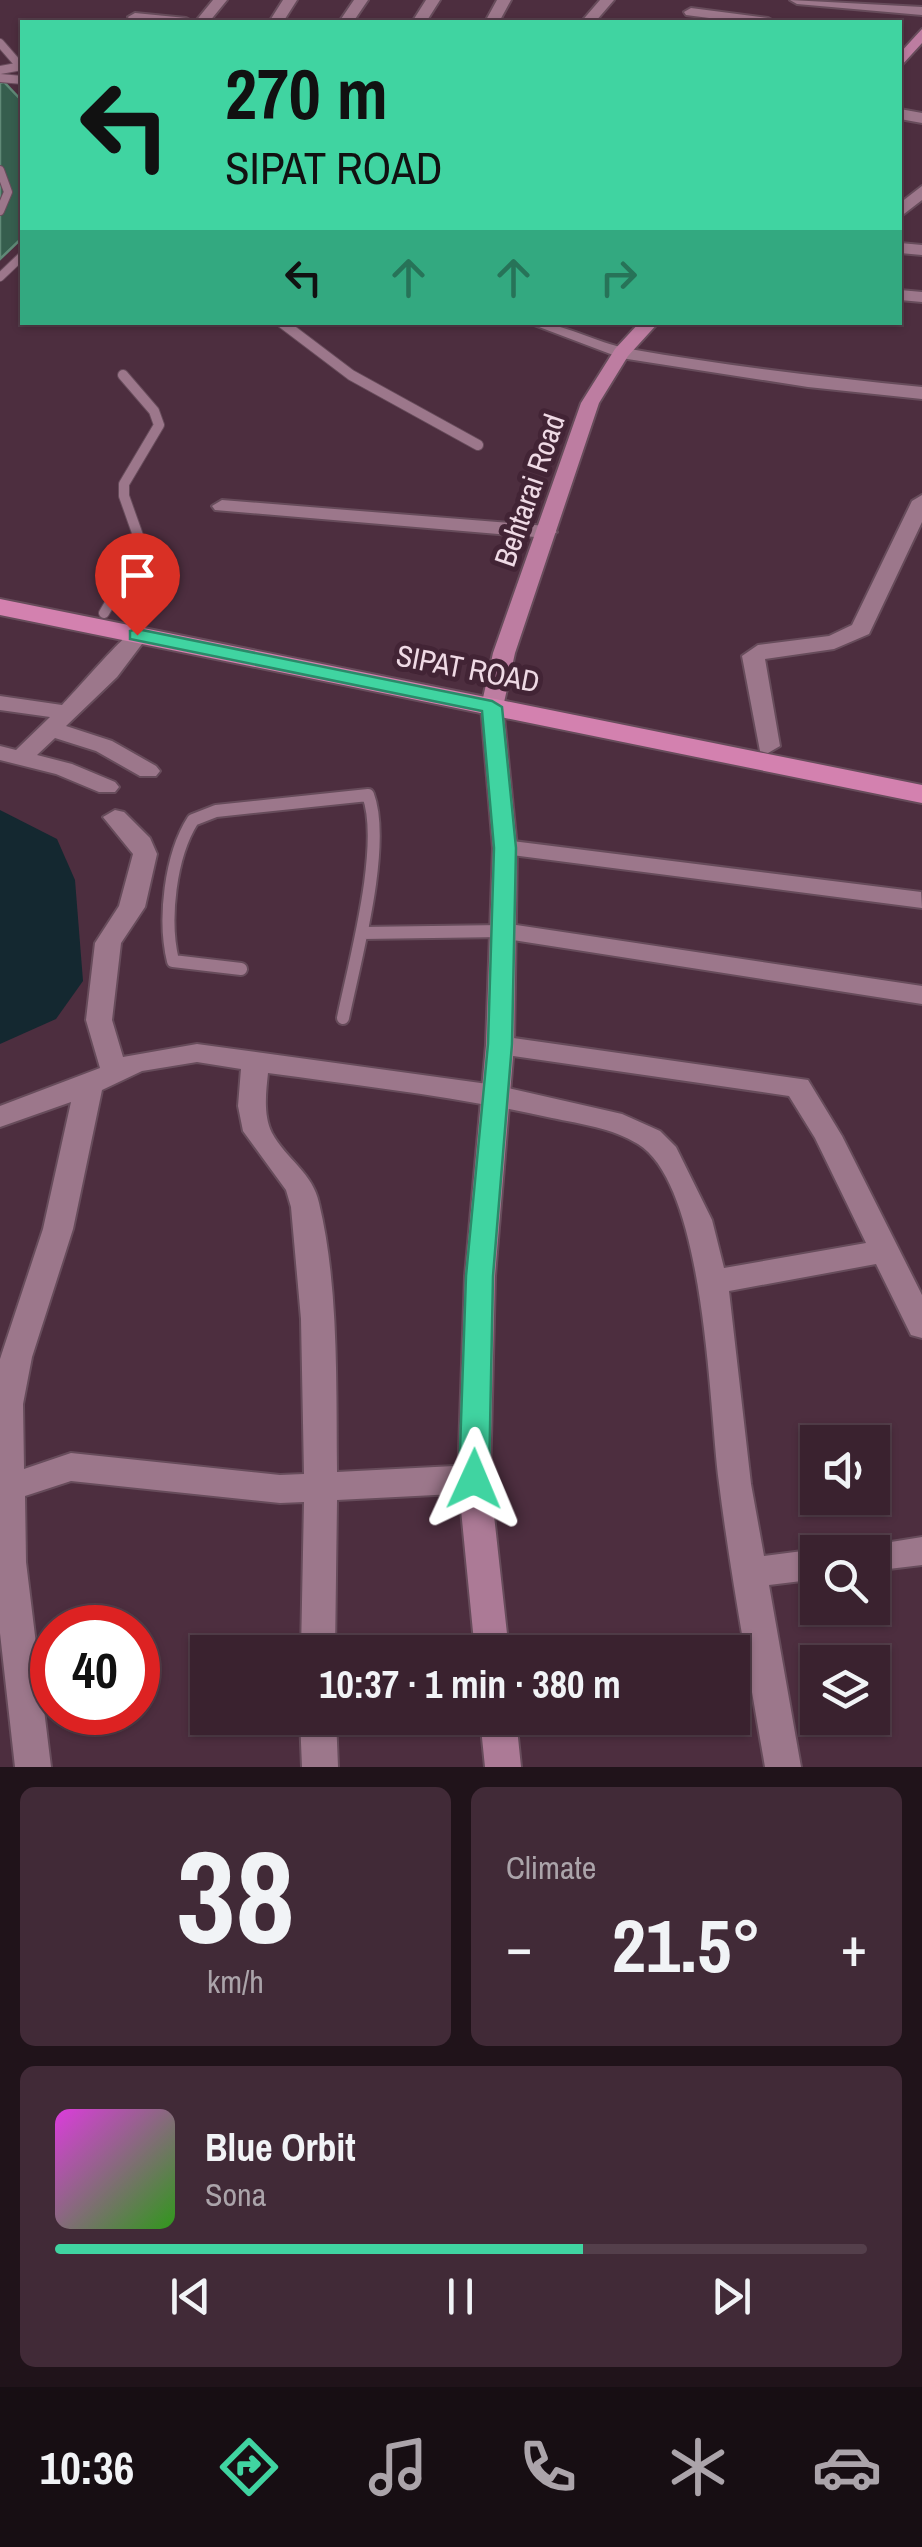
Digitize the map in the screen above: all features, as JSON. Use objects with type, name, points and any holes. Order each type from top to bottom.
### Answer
[{"type":"highway","name":"SIPAT ROAD","points":[[0,592],[922,794]]},
{"type":"highway","name":"SIPAT ROAD","points":[[0,607],[137,635],[922,774]]},
{"type":"main road","points":[[917,51],[922,33]]},
{"type":"main road","name":"Behtarai Road","points":[[492,699],[590,404],[621,353],[647,325]]},
{"type":"street","points":[[150,0],[135,17],[166,20]]},
{"type":"street","points":[[204,20],[220,0]]},
{"type":"street","points":[[590,20],[607,0]]},
{"type":"street","points":[[796,0],[922,11]]},
{"type":"street","points":[[690,13],[751,20]]},
{"type":"street","points":[[902,210],[922,191]]},
{"type":"street","points":[[542,325],[621,353],[808,381],[922,393]]},
{"type":"street","points":[[768,746],[752,656],[766,650],[834,642],[860,629],[922,501]]},
{"type":"street","points":[[222,506],[547,532]]},
{"type":"street","points":[[10,756],[59,721],[109,672],[137,635]]},
{"type":"street","points":[[490,1635],[474,1479],[480,1276],[500,1044],[505,848],[492,699]]},
{"type":"street","points":[[0,703],[59,721],[148,771]]},
{"type":"street","points":[[10,756],[64,769],[107,787]]},
{"type":"street","points":[[33,1767],[9,1562],[4,1471],[7,1404],[16,1356],[102,1079],[100,1020],[108,942],[132,908],[144,854],[133,833],[115,816]]},
{"type":"street","points":[[505,848],[921,900]]},
{"type":"street","points":[[503,931],[922,995]]},
{"type":"street","points":[[500,1044],[798,1087],[823,1126],[922,1326]]},
{"type":"street","points":[[0,1116],[102,1079],[136,1062],[197,1053],[495,1095],[612,1121],[650,1138],[666,1154],[679,1178],[697,1220],[713,1282],[735,1484],[783,1767]]},
{"type":"street","points":[[255,1062],[252,1116],[257,1132],[291,1172],[306,1205],[320,1367],[323,1489],[319,1635]]},
{"type":"street","points":[[713,1282],[885,1251]]},
{"type":"street","points":[[4,1471],[94,1467],[224,1486],[323,1489],[474,1479]]},
{"type":"street","points":[[890,1555],[922,1551]]},
{"type":"street","points":[[750,1573],[800,1566]]},
{"type":"street","points":[[319,1735],[320,1767]]},
{"type":"street","points":[[500,1735],[503,1767]]},
{"type":"lane","points":[[0,44],[20,65]]},
{"type":"lane","points":[[0,78],[20,82]]},
{"type":"lane","points":[[0,170],[8,192],[0,211]]},
{"type":"lane","points":[[285,325],[362,384],[478,445]]},
{"type":"lane","points":[[104,613],[138,556],[141,544],[124,496],[124,484],[159,425],[154,412],[123,375]]},
{"type":"lane","points":[[241,968],[184,964],[173,961],[167,950],[185,834],[193,820],[216,810],[355,794],[374,799],[362,933],[343,1018]]},
{"type":"lane","points":[[362,933],[503,931]]},
{"type":"water","points":[[0,810],[57,839],[75,880],[83,981],[56,1019],[0,1044]]},
{"type":"building","points":[[4,82],[20,99],[20,240],[0,259],[0,83]]},
{"type":"route","points":[[137,635],[492,707],[505,848],[500,1044],[480,1276],[474,1479]]}]
